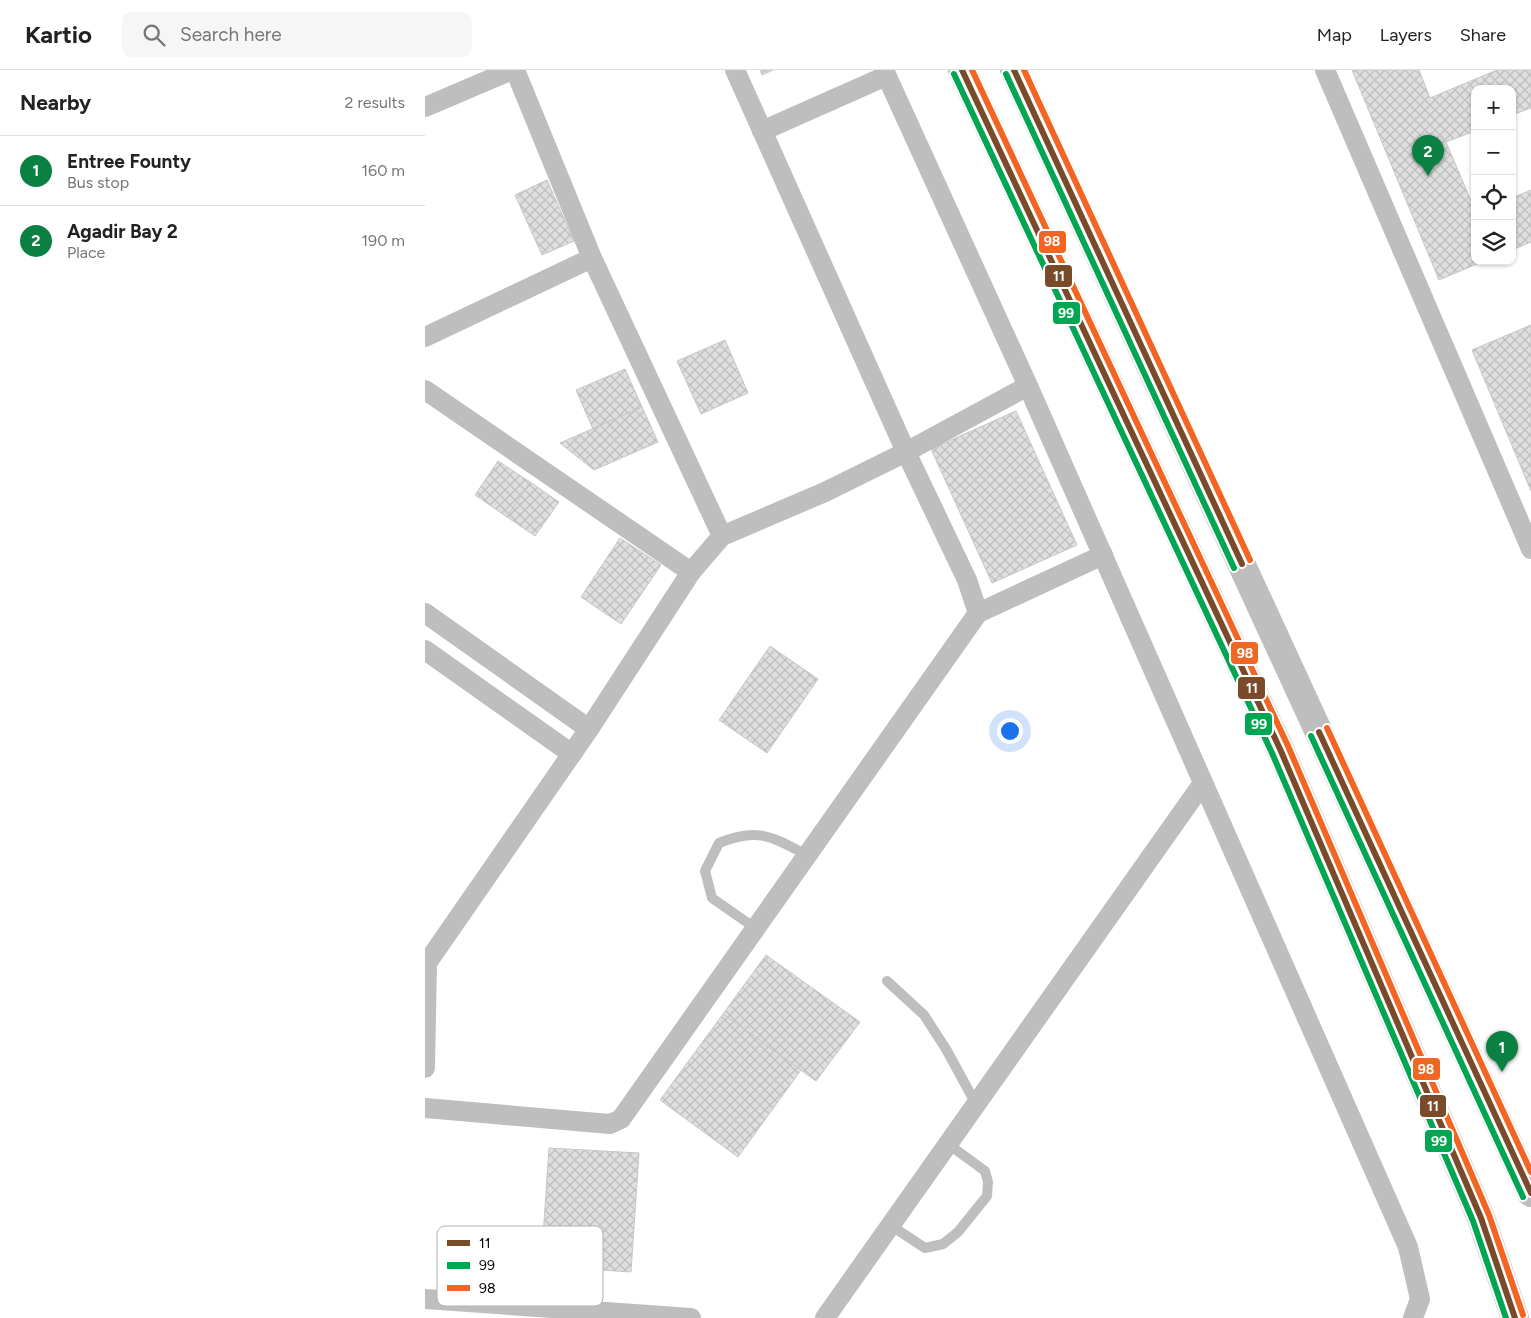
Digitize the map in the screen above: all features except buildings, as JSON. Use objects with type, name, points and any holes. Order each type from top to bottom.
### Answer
[{"type":"main road","points":[[963,70],[1280,748],[1481,1218],[1515,1318]]},
{"type":"main road","points":[[1014,70],[1531,1194]]},
{"type":"main road","points":[[1481,1218],[1495,1318]]},
{"type":"street","points":[[425,107],[513,70],[592,258],[722,536]]},
{"type":"street","points":[[735,70],[906,452],[967,580],[978,613]]},
{"type":"street","points":[[1325,70],[1531,549]]},
{"type":"street","points":[[762,131],[885,73],[1028,386],[1408,1247],[1420,1299],[1413,1318]]},
{"type":"street","points":[[425,337],[592,258]]},
{"type":"street","points":[[425,1068],[426,963],[589,729],[691,572],[722,536],[825,492],[906,452],[1028,386]]},
{"type":"street","points":[[425,390],[691,572]]},
{"type":"street","points":[[425,1108],[610,1124],[621,1119],[978,613],[1103,555]]},
{"type":"street","points":[[425,613],[589,729]]},
{"type":"street","points":[[425,650],[572,754]]},
{"type":"street","points":[[825,1318],[1203,783]]},
{"type":"street","points":[[523,1306],[691,1318]]},
{"type":"lane","points":[[755,928],[712,898],[705,871],[719,842],[737,836],[768,835],[807,856]]},
{"type":"lane","points":[[887,981],[924,1015],[946,1049],[976,1104]]},
{"type":"lane","points":[[890,1225],[925,1248],[943,1244],[958,1232],[987,1196],[988,1182],[985,1171],[948,1144]]},
{"type":"transit line","name":"11","points":[[962,70],[1280,749],[1481,1218],[1515,1318]]},
{"type":"transit line","name":"98","points":[[972,70],[1288,746],[1489,1215],[1523,1315]]},
{"type":"transit line","name":"11","points":[[1014,70],[1242,564]]},
{"type":"transit line","name":"98","points":[[1024,70],[1250,560]]},
{"type":"transit line","name":"99","points":[[954,74],[1272,753],[1473,1221],[1506,1318]]},
{"type":"transit line","name":"99","points":[[1006,74],[1234,568]]},
{"type":"transit line","name":"98","points":[[1327,728],[1531,1172]]},
{"type":"transit line","name":"11","points":[[1319,732],[1531,1193]]},
{"type":"transit line","name":"99","points":[[1311,736],[1523,1197]]},
{"type":"place","name":"Agadir Bay 2","points":[[1428,176]]},
{"type":"place","name":"Entree Founty","points":[[1502,1072]]}]
